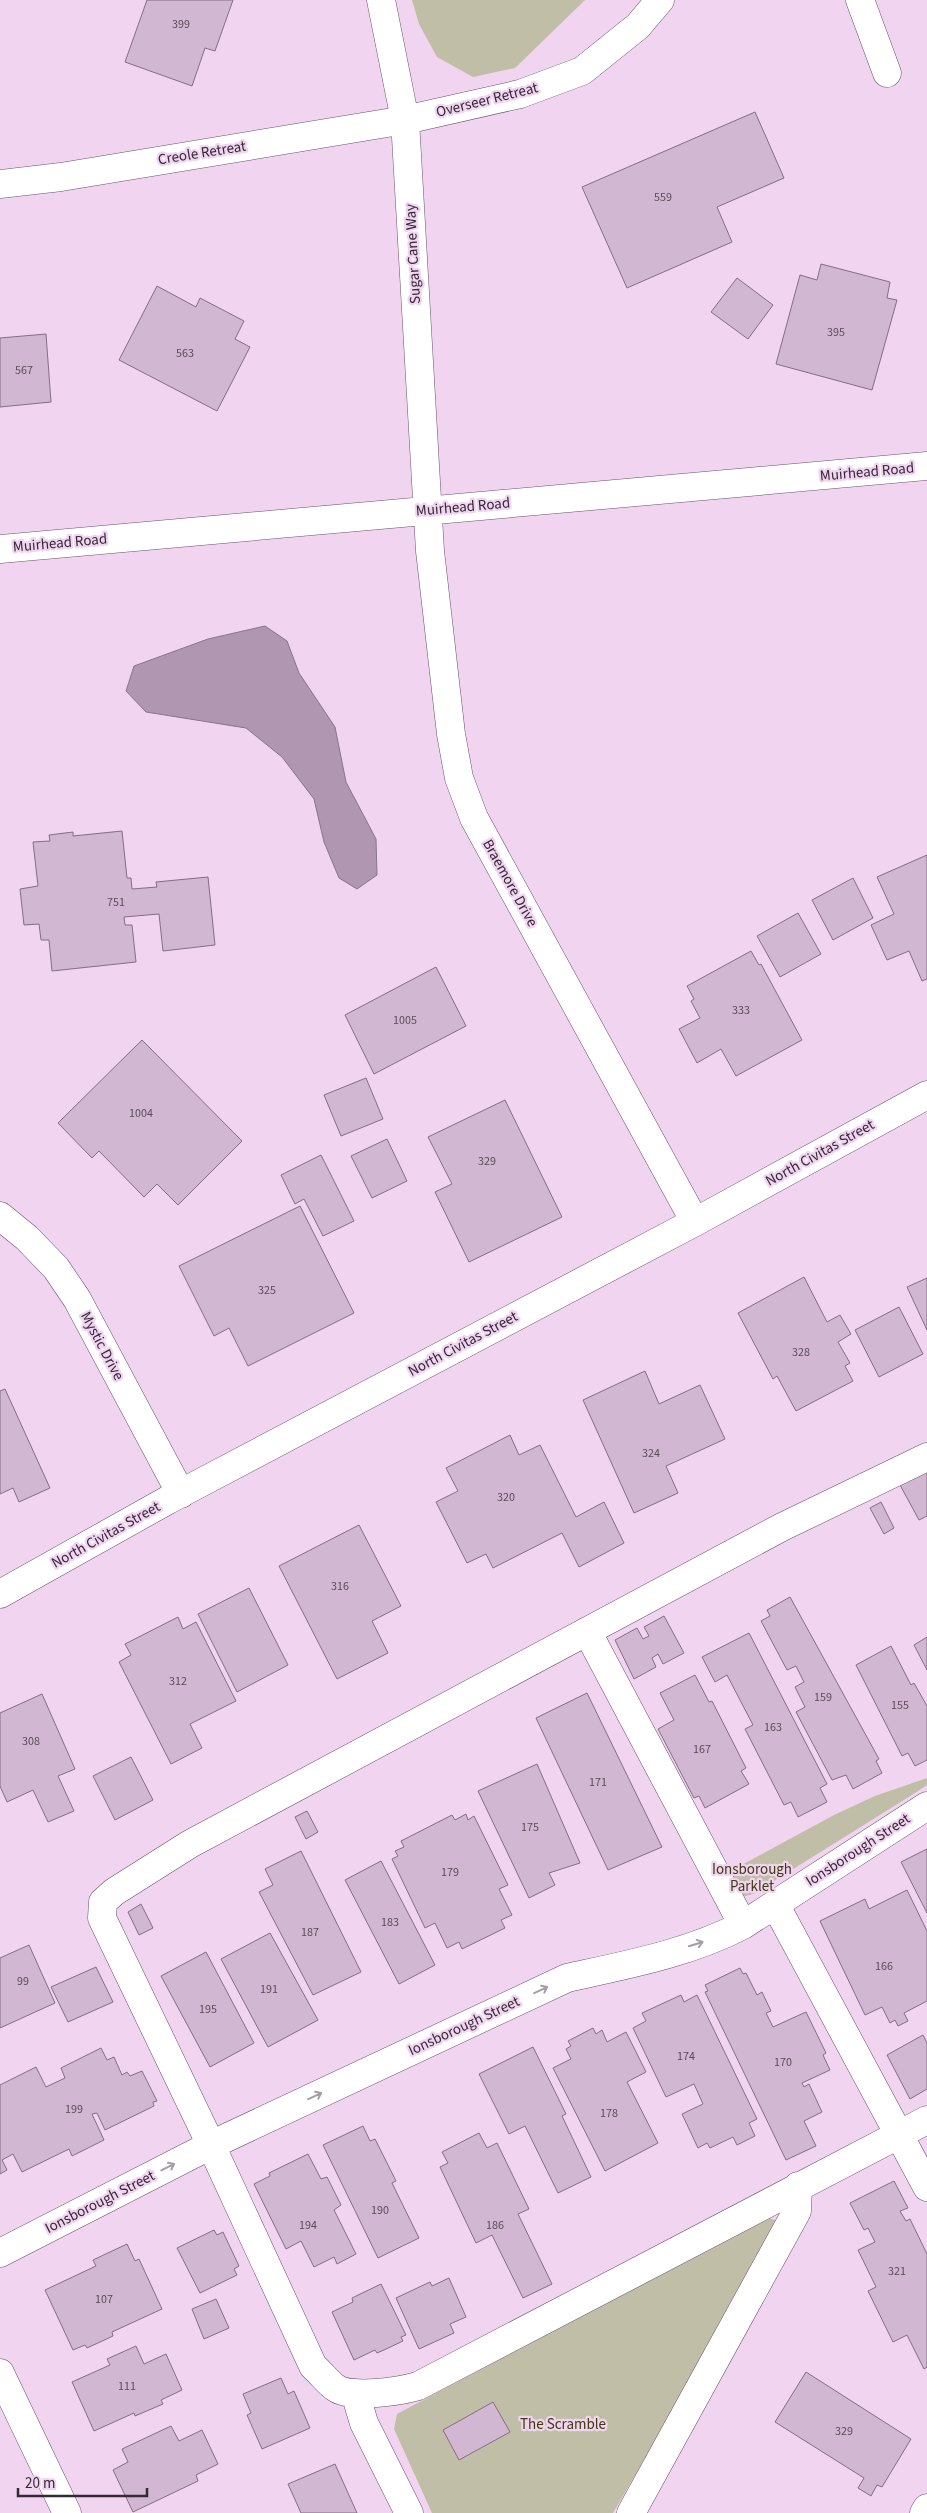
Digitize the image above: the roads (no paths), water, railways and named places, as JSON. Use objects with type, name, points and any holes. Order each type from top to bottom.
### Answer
[{"type":"street","name":"Sugar Cane Way","points":[[381,0],[404,120],[428,510]]},
{"type":"street","name":"Overseer Retreat","points":[[404,120],[520,94],[582,72],[638,26],[660,0]]},
{"type":"street","points":[[860,0],[886,73]]},
{"type":"street","name":"Creole Retreat","points":[[0,184],[61,177],[404,120]]},
{"type":"street","name":"Muirhead Road","points":[[0,549],[927,466]]},
{"type":"street","name":"Braemore Drive","points":[[428,510],[430,551],[451,734],[459,778],[474,818],[695,1222]]},
{"type":"street","name":"North Civitas Street","points":[[0,1594],[181,1494],[695,1222],[927,1095]]},
{"type":"street","name":"Mystic Drive","points":[[0,1216],[28,1238],[56,1268],[77,1299],[181,1494]]},
{"type":"street","points":[[927,1456],[782,1527],[190,1844],[114,1892],[103,1902],[102,1918],[314,2366],[337,2389],[355,2392],[399,2391],[418,2386],[927,2120]]},
{"type":"street","points":[[587,1631],[743,1924]]},
{"type":"street","name":"Ionsborough Street","points":[[0,2252],[211,2145],[567,1978],[631,1964],[721,1936],[775,1904],[927,1806]]},
{"type":"street","points":[[775,1904],[927,2187]]},
{"type":"street","points":[[631,2513],[797,2211],[798,2186]]},
{"type":"street","points":[[0,2372],[67,2513]]},
{"type":"street","points":[[355,2392],[364,2423],[409,2513]]},
{"type":"street","points":[[924,2513],[927,2508]]},
{"type":"park label","name":"Ionsborough Parklet","points":[[752,1878]]},
{"type":"park label","name":"The Scramble","points":[[563,2424]]}]
